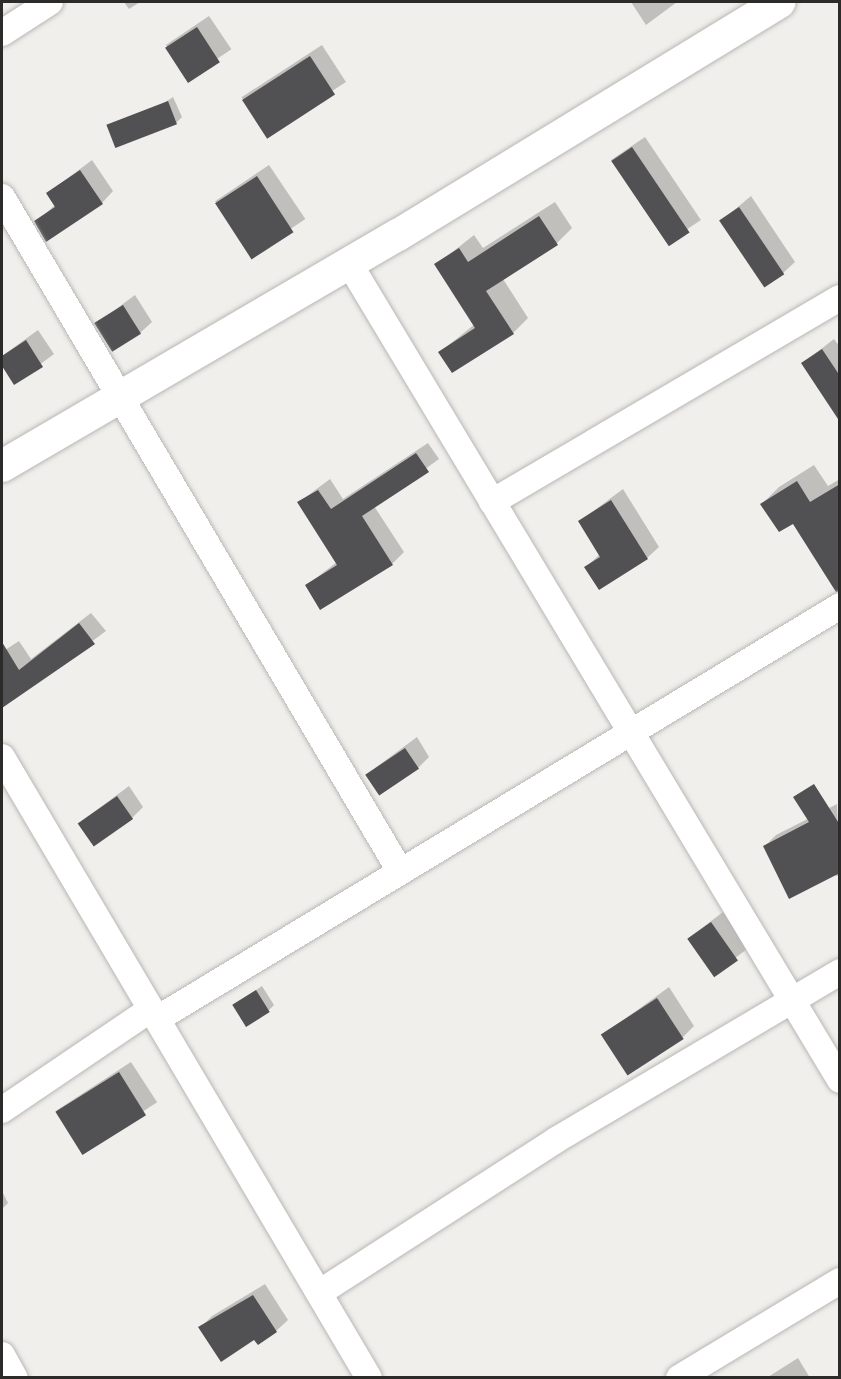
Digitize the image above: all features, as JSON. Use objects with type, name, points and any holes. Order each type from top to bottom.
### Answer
[{"type":"street","points":[[2,33],[50,2]]},
{"type":"street","points":[[2,466],[349,263],[779,2]]},
{"type":"street","points":[[2,196],[400,871]]},
{"type":"street","points":[[349,263],[840,1080]]},
{"type":"street","points":[[492,502],[840,298]]},
{"type":"street","points":[[2,1110],[154,1014],[632,734],[840,606]]},
{"type":"street","points":[[2,757],[369,1377]]},
{"type":"street","points":[[319,1293],[556,1140],[840,972]]},
{"type":"street","points":[[679,1377],[707,1370],[840,1281]]},
{"type":"street","points":[[2,1355],[15,1377]]},
{"type":"building","points":[[197,27],[220,62],[188,83],[165,48]]},
{"type":"building","points":[[310,56],[335,95],[267,139],[242,100]]},
{"type":"building","points":[[168,101],[177,124],[115,148],[106,125]]},
{"type":"building","points":[[632,147],[690,232],[669,246],[611,161]]},
{"type":"building","points":[[80,170],[103,204],[46,242],[34,221],[55,207],[46,193]]},
{"type":"building","points":[[257,176],[293,232],[252,259],[215,203]]},
{"type":"building","points":[[739,207],[784,274],[764,288],[719,220]]},
{"type":"building","points":[[539,216],[558,245],[486,291],[514,334],[452,373],[438,352],[475,328],[434,264],[459,248],[468,262]]},
{"type":"building","points":[[123,305],[141,334],[112,352],[94,323]]},
{"type":"building","points":[[26,340],[43,367],[14,385],[2,366],[2,356]]},
{"type":"building","points":[[822,349],[840,376],[840,422],[801,363]]},
{"type":"building","points":[[416,453],[429,472],[362,516],[393,565],[320,610],[305,585],[337,565],[297,502],[318,490],[331,509]]},
{"type":"building","points":[[797,481],[810,502],[840,484],[840,591],[836,592],[793,524],[779,532],[760,504]]},
{"type":"building","points":[[611,500],[648,559],[599,590],[584,567],[600,557],[578,521]]},
{"type":"building","points":[[79,623],[95,644],[2,708],[2,642],[19,670]]},
{"type":"building","points":[[405,748],[419,769],[379,796],[365,775]]},
{"type":"building","points":[[814,784],[840,825],[840,873],[789,899],[763,846],[809,822],[793,797]]},
{"type":"building","points":[[117,796],[133,819],[94,846],[78,824]]},
{"type":"building","points":[[711,922],[738,961],[714,977],[687,939]]},
{"type":"building","points":[[256,990],[270,1012],[246,1027],[232,1005]]},
{"type":"building","points":[[657,998],[684,1039],[627,1076],[601,1034]]},
{"type":"building","points":[[119,1072],[146,1115],[82,1155],[55,1112]]},
{"type":"building","points":[[253,1295],[277,1332],[258,1345],[254,1340],[221,1362],[198,1327]]}]
